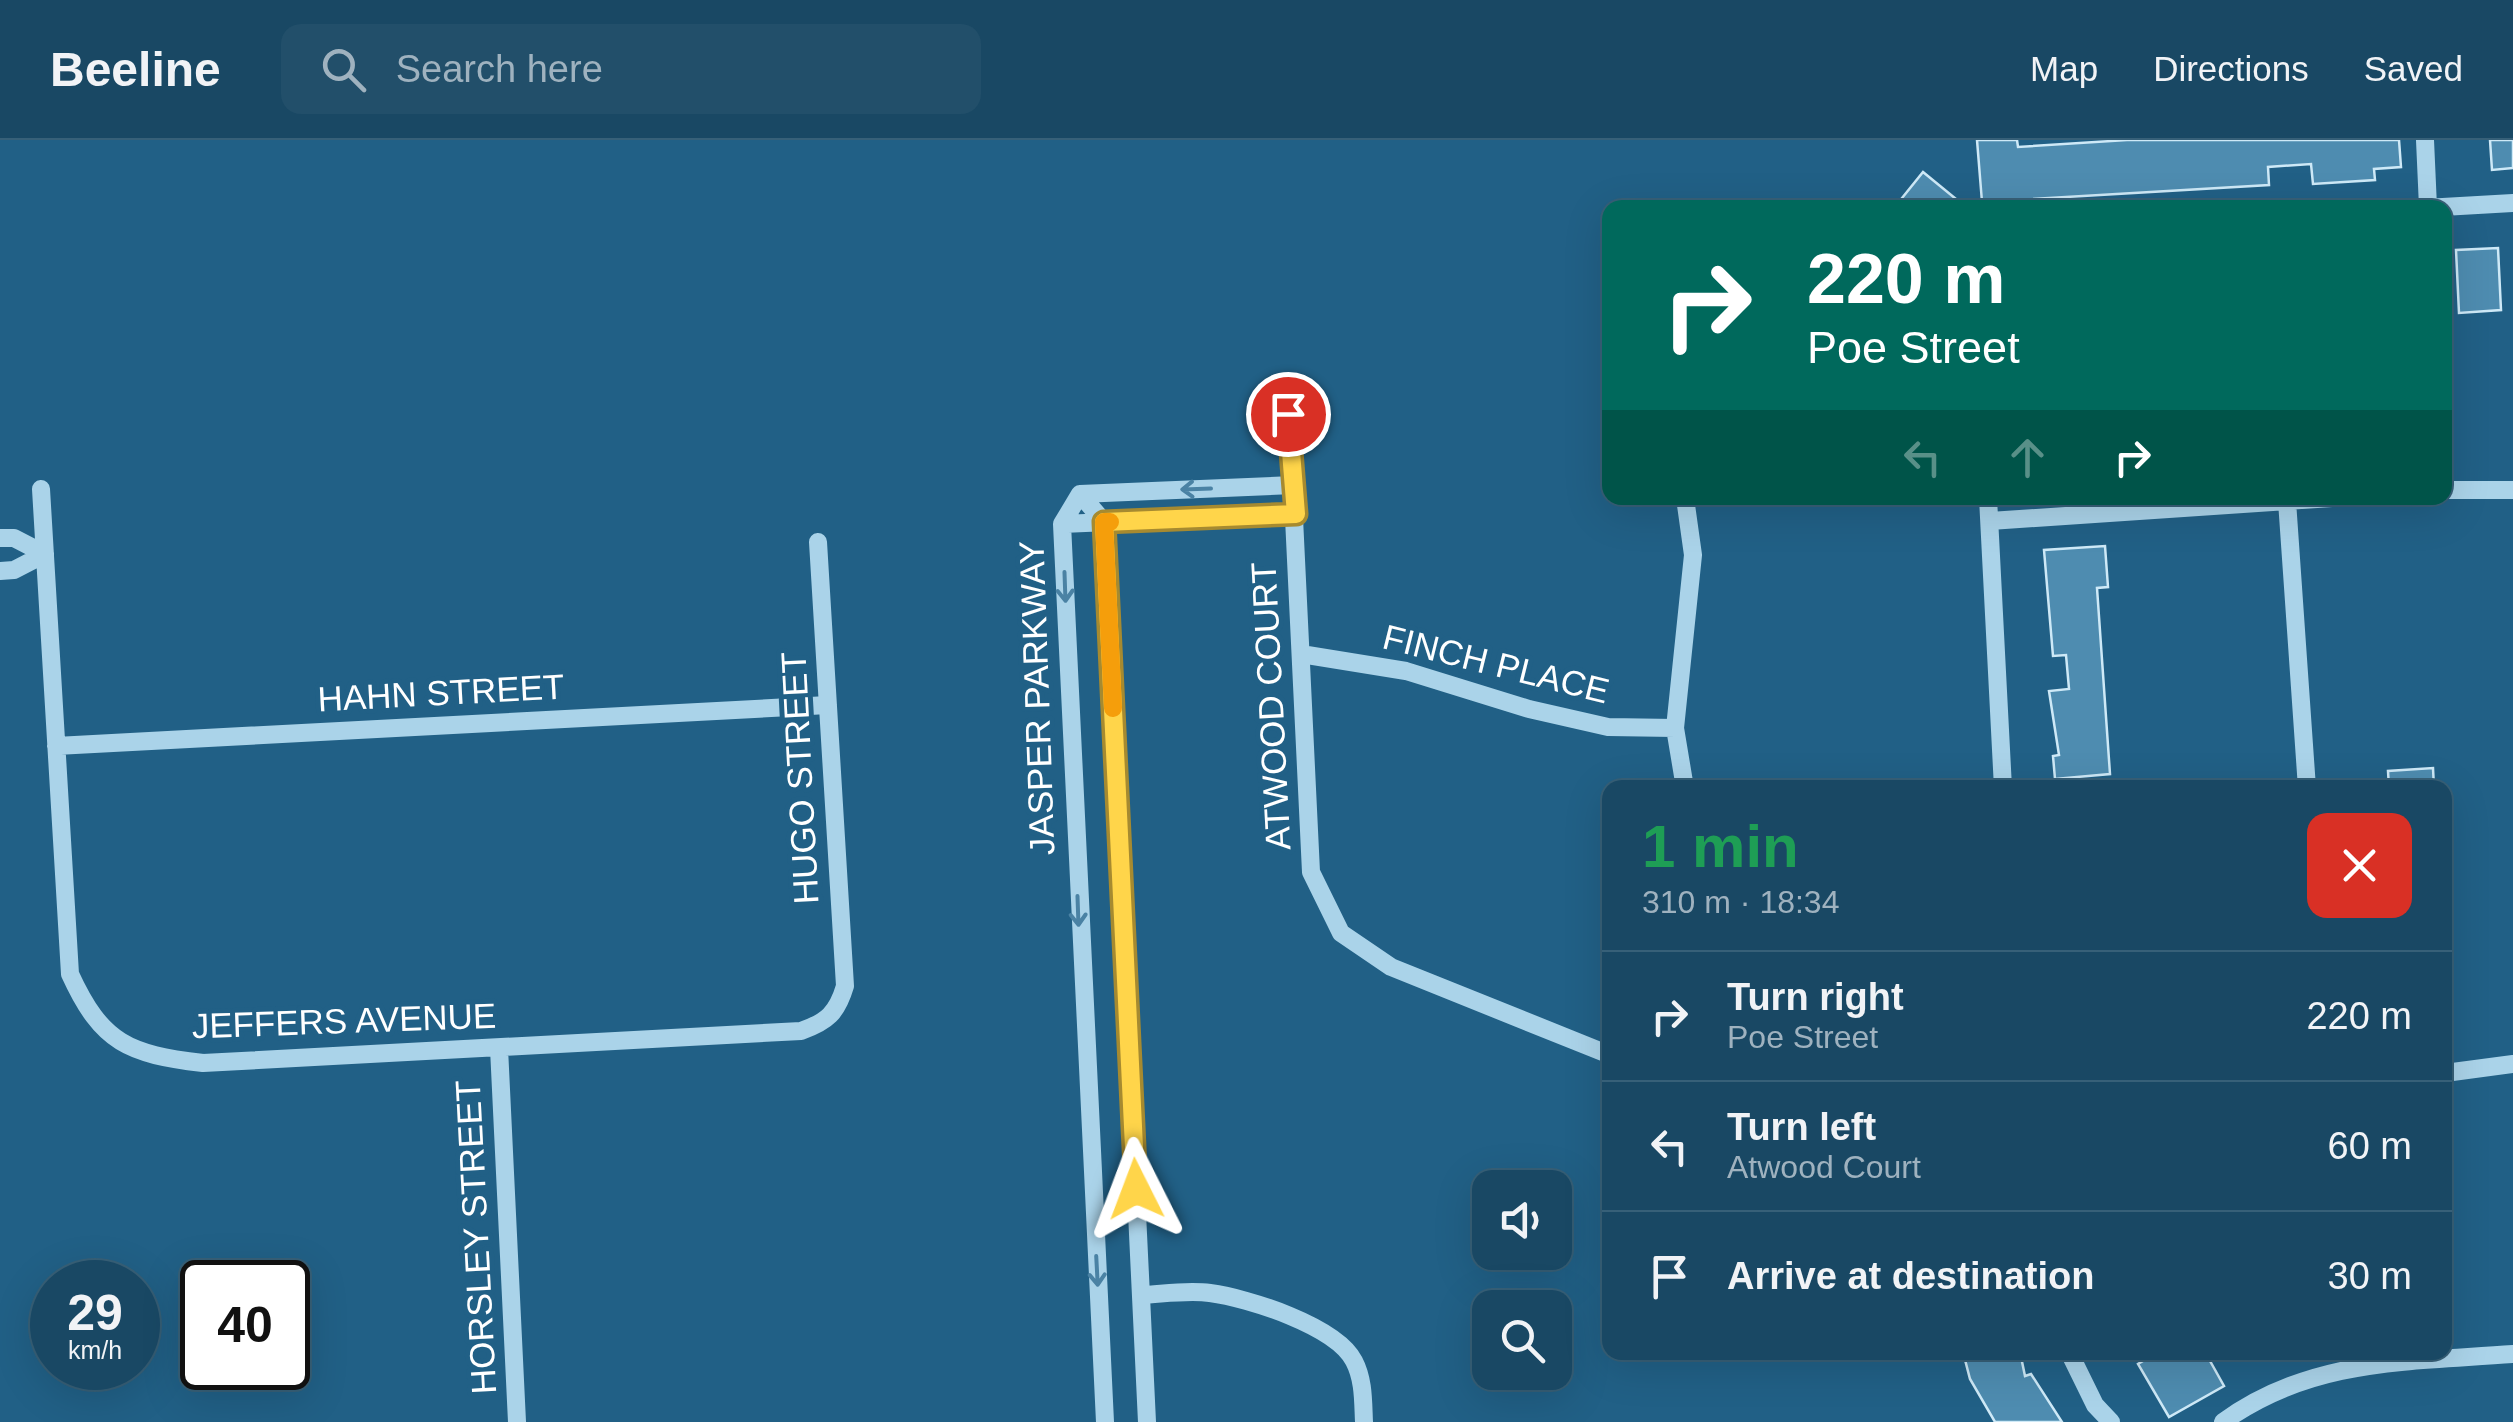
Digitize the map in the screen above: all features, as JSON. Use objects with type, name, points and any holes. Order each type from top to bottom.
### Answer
[{"type":"street","points":[[2425,140],[2426,200]]},
{"type":"street","points":[[2452,206],[2513,203]]},
{"type":"street","name":"ATWOOD COURT","points":[[1288,414],[1311,872],[1341,933],[1391,967],[1602,1053]]},
{"type":"street","points":[[1080,494],[1294,485]]},
{"type":"street","name":"JEFFERS AVENUE","points":[[41,489],[70,974],[87,1012],[138,1052],[203,1062],[801,1031],[821,1024],[838,1010]]},
{"type":"street","points":[[2452,490],[2513,490]]},
{"type":"street","name":"JASPER PARKWAY","points":[[1105,1422],[1062,524],[1080,494],[1104,522],[1147,1422]]},
{"type":"street","points":[[1684,780],[1675,728],[1693,555],[1686,505]]},
{"type":"street","points":[[1989,505],[2002,780]]},
{"type":"street","points":[[1990,522],[2231,505]]},
{"type":"street","points":[[2288,505],[2306,780]]},
{"type":"street","points":[[1062,524],[1296,514]]},
{"type":"street","points":[[0,538],[14,538],[45,554]]},
{"type":"street","name":"HUGO STREET","points":[[818,542],[845,986],[838,1010]]},
{"type":"street","points":[[0,570],[14,570],[45,554]]},
{"type":"street","name":"FINCH PLACE","points":[[1301,654],[1406,671],[1529,710],[1608,727],[1675,728]]},
{"type":"street","name":"HAHN STREET","points":[[56,746],[828,705]]},
{"type":"street","name":"HORSLEY STREET","points":[[499,1048],[517,1422]]},
{"type":"street","points":[[2452,1071],[2513,1064]]},
{"type":"street","points":[[1140,1295],[1193,1292],[1228,1296],[1324,1331],[1354,1358],[1362,1380],[1364,1422]]},
{"type":"street","points":[[2452,1358],[2513,1354]]},
{"type":"street","points":[[2073,1360],[2096,1405],[2111,1422]]},
{"type":"street","points":[[2223,1422],[2257,1397],[2306,1377],[2363,1365],[2431,1360]]},
{"type":"building","points":[[1977,140],[2017,140],[2018,147],[2127,140],[2399,140],[2401,167],[2374,169],[2375,180],[2313,184],[2311,164],[2268,167],[2269,185],[1982,200]]},
{"type":"building","points":[[2490,140],[2513,140],[2513,168],[2492,170]]},
{"type":"building","points":[[1923,172],[1957,200],[1900,200]]},
{"type":"building","points":[[2498,248],[2501,310],[2459,313],[2456,250]]},
{"type":"building","points":[[2105,546],[2108,587],[2097,588],[2110,774],[2055,779],[2053,756],[2059,755],[2049,691],[2069,689],[2066,655],[2053,656],[2044,550]]},
{"type":"building","points":[[2433,768],[2434,780],[2389,780],[2388,771]]},
{"type":"building","points":[[1965,1360],[2022,1360],[2025,1376],[2031,1374],[2062,1422],[1995,1422],[1970,1379]]},
{"type":"building","points":[[2145,1360],[2209,1360],[2224,1386],[2169,1417],[2138,1364]]},
{"type":"slow traffic","points":[[1110,522],[1104,522],[1113,708]]},
{"type":"route","points":[[1136,1189],[1104,522],[1296,514],[1288,414]]}]
